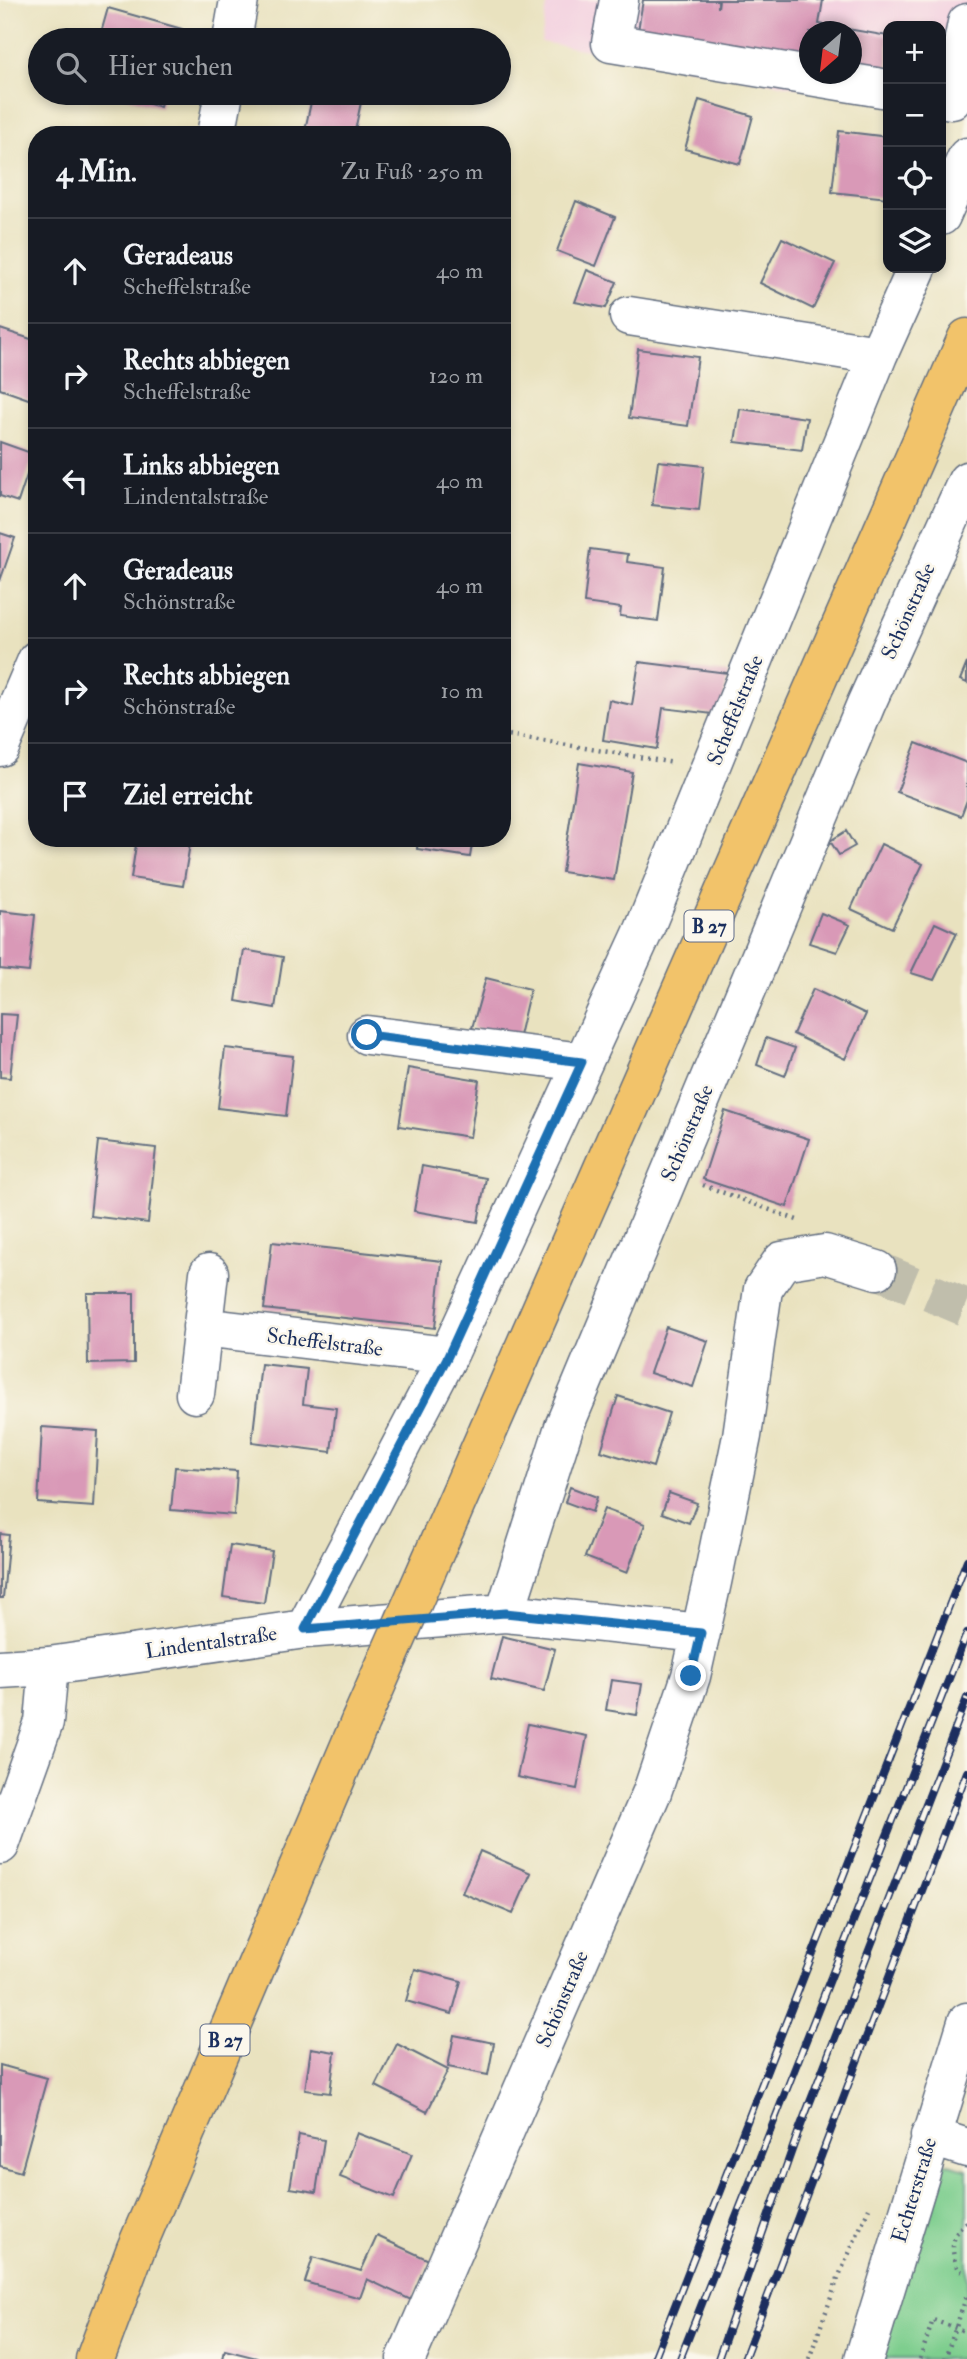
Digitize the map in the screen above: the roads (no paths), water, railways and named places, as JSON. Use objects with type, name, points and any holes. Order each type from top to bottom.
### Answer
[{"type":"main road","name":"B 27","points":[[94,2359],[135,2250],[360,1722],[967,338]]},
{"type":"street","points":[[235,28],[239,0]]},
{"type":"street","points":[[619,0],[611,43],[883,88]]},
{"type":"street","points":[[960,0],[967,2]]},
{"type":"street","points":[[946,99],[952,100],[967,23]]},
{"type":"street","points":[[218,126],[222,105]]},
{"type":"street","points":[[944,210],[967,158]]},
{"type":"street","name":"Scheffelstraße","points":[[305,1629],[448,1356],[643,930],[878,355],[916,273]]},
{"type":"street","points":[[629,317],[878,355]]},
{"type":"street","name":"Schönstraße","points":[[505,1613],[564,1427],[866,704],[967,481]]},
{"type":"street","points":[[0,747],[28,681]]},
{"type":"street","points":[[367,1035],[582,1062]]},
{"type":"street","name":"Schönstraße","points":[[406,2359],[652,1793],[691,1676],[701,1633],[742,1436],[763,1289],[782,1261],[825,1254],[877,1270]]},
{"type":"street","points":[[195,1394],[209,1273]]},
{"type":"street","name":"Scheffelstraße","points":[[202,1327],[448,1356]]},
{"type":"street","points":[[505,1613],[701,1633]]},
{"type":"street","name":"Lindentalstraße","points":[[0,1669],[49,1665],[305,1629],[505,1613]]},
{"type":"street","points":[[0,1845],[44,1721],[49,1665]]},
{"type":"street","name":"Echterstraße","points":[[864,2359],[967,2022]]},
{"type":"street","points":[[930,2136],[967,2148]]},
{"type":"tunnel","points":[[877,1270],[967,1308]]},
{"type":"railway","points":[[654,2359],[967,1560]]},
{"type":"railway","points":[[680,2359],[967,1633]]},
{"type":"railway","points":[[718,2359],[798,2133],[967,1698]]},
{"type":"railway","points":[[744,2359],[967,1772]]}]
